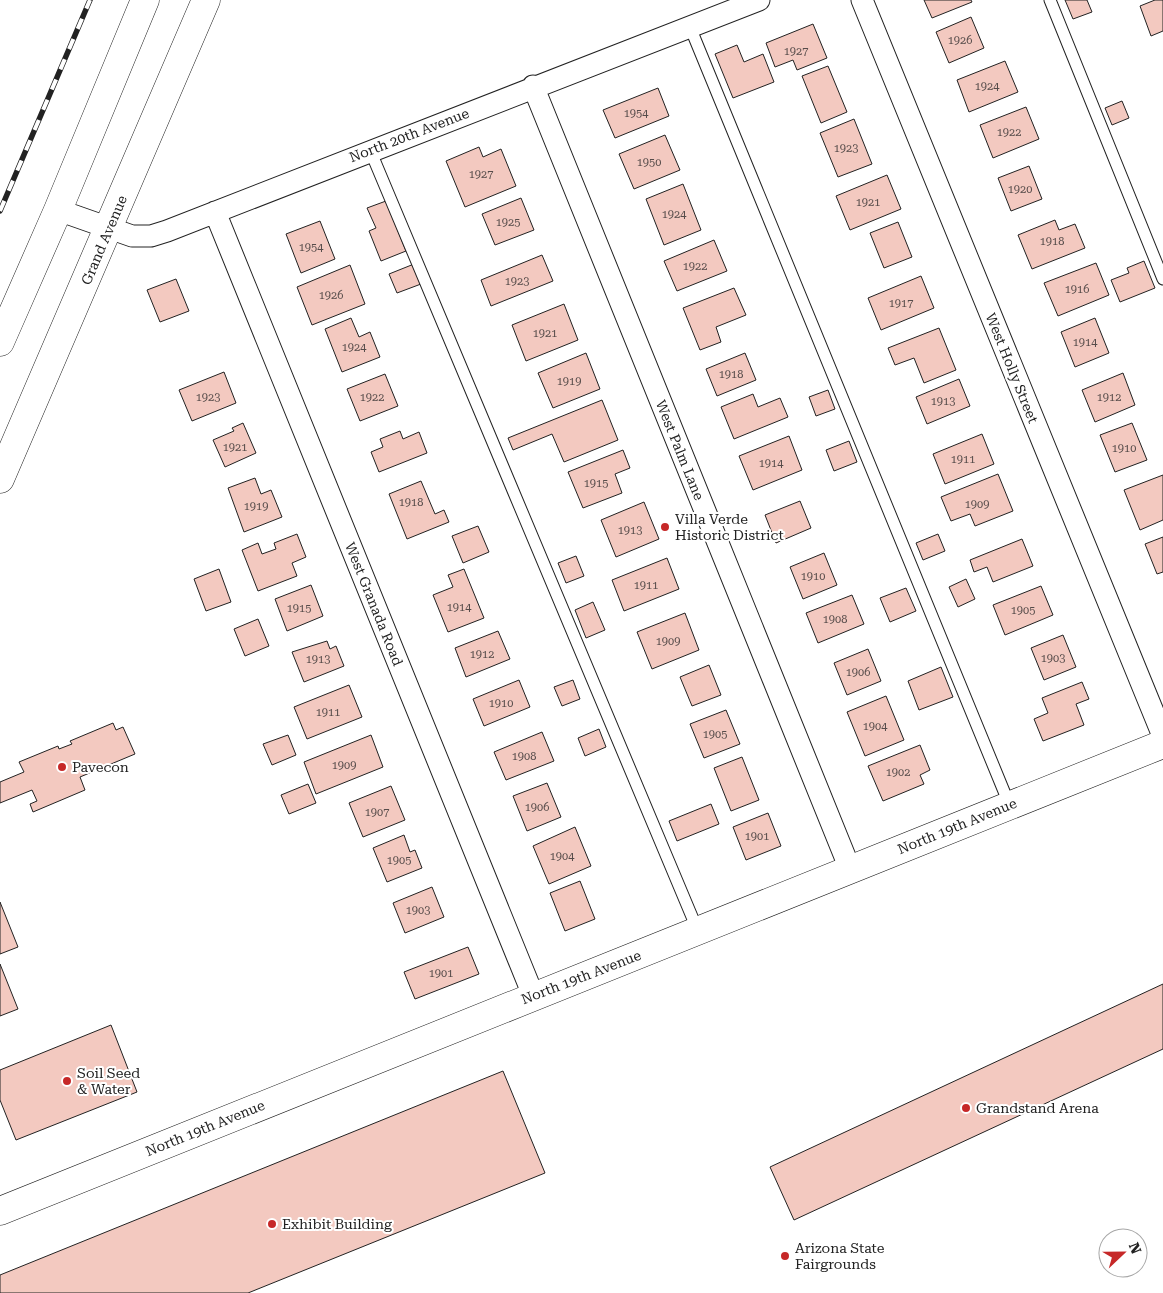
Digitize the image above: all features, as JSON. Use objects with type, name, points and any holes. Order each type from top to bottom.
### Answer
[{"type":"main road","points":[[0,342],[58,210],[145,0]]},
{"type":"main road","name":"Grand Avenue","points":[[0,478],[206,0]]},
{"type":"main road","name":"North 19th Avenue","points":[[0,1211],[533,995],[698,931],[1163,744]]},
{"type":"street","name":"North 20th Avenue","points":[[58,210],[132,236],[151,236],[533,86],[690,28],[759,0]]},
{"type":"street","name":"West Holly Street","points":[[862,0],[1163,736]]},
{"type":"street","name":"West Palm Lane","points":[[533,86],[850,869]]},
{"type":"street","name":"West Granada Road","points":[[215,212],[533,995]]},
{"type":"lane","points":[[1050,0],[1163,279]]},
{"type":"lane","points":[[690,28],[1010,806]]},
{"type":"lane","points":[[370,150],[698,931]]},
{"type":"building","points":[[924,0],[971,0],[972,2],[932,18]]},
{"type":"building","points":[[1065,0],[1087,0],[1092,12],[1073,19]]},
{"type":"building","points":[[1155,0],[1163,0],[1163,31],[1151,36],[1140,6]]},
{"type":"building","points":[[971,17],[984,48],[949,63],[936,32]]},
{"type":"building","points":[[813,24],[827,58],[797,70],[793,60],[775,67],[766,43]]},
{"type":"building","points":[[737,45],[744,62],[763,54],[774,82],[733,98],[715,54]]},
{"type":"building","points":[[1005,61],[1018,92],[969,112],[957,80]]},
{"type":"building","points":[[828,66],[847,112],[821,123],[802,76]]},
{"type":"building","points":[[658,88],[669,116],[615,138],[603,110]]},
{"type":"building","points":[[1122,101],[1129,118],[1112,125],[1105,108]]},
{"type":"building","points":[[1026,107],[1039,139],[993,158],[980,125]]},
{"type":"building","points":[[854,119],[872,164],[838,177],[820,133]]},
{"type":"building","points":[[665,135],[680,170],[634,189],[619,154]]},
{"type":"building","points":[[479,147],[483,157],[501,149],[516,186],[465,207],[446,161]]},
{"type":"building","points":[[1029,166],[1042,199],[1011,211],[998,178]]},
{"type":"building","points":[[887,175],[901,209],[850,230],[836,196]]},
{"type":"building","points":[[683,184],[701,230],[664,245],[646,199]]},
{"type":"building","points":[[521,198],[534,230],[495,245],[482,214]]},
{"type":"building","points":[[386,201],[406,251],[381,261],[369,231],[376,228],[367,208]]},
{"type":"building","points":[[1055,220],[1059,230],[1075,224],[1085,248],[1032,269],[1018,235]]},
{"type":"building","points":[[320,221],[335,259],[301,273],[286,234]]},
{"type":"building","points":[[898,222],[912,257],[884,268],[870,233]]},
{"type":"building","points":[[714,240],[727,271],[677,291],[664,261]]},
{"type":"building","points":[[542,255],[553,281],[491,306],[481,280]]},
{"type":"building","points":[[1144,261],[1155,288],[1120,302],[1111,280],[1129,273],[1127,268]]},
{"type":"building","points":[[1096,263],[1109,295],[1058,316],[1044,283]]},
{"type":"building","points":[[414,264],[421,284],[397,293],[389,274]]},
{"type":"building","points":[[350,265],[365,304],[312,325],[297,287]]},
{"type":"building","points":[[921,276],[934,308],[881,330],[868,298]]},
{"type":"building","points":[[176,279],[189,311],[160,322],[147,290]]},
{"type":"building","points":[[734,288],[746,315],[716,327],[721,342],[700,350],[683,308]]},
{"type":"building","points":[[564,304],[578,340],[526,361],[512,325]]},
{"type":"building","points":[[351,318],[359,337],[370,332],[380,357],[342,372],[325,329]]},
{"type":"building","points":[[1095,318],[1109,353],[1075,367],[1061,332]]},
{"type":"building","points":[[939,328],[956,370],[924,383],[914,358],[895,365],[888,348]]},
{"type":"building","points":[[586,353],[600,389],[553,408],[538,373]]},
{"type":"building","points":[[745,353],[756,380],[717,396],[706,369]]},
{"type":"building","points":[[224,372],[236,403],[192,421],[179,390]]},
{"type":"building","points":[[1123,373],[1135,405],[1095,422],[1082,390]]},
{"type":"building","points":[[385,374],[398,406],[360,421],[347,389]]},
{"type":"building","points":[[959,379],[970,406],[927,424],[916,397]]},
{"type":"building","points":[[828,390],[835,409],[816,416],[809,397]]},
{"type":"building","points":[[753,394],[758,407],[780,398],[788,417],[734,439],[721,407]]},
{"type":"building","points":[[602,400],[618,440],[564,462],[552,434],[513,450],[508,438]]},
{"type":"building","points":[[243,423],[256,453],[225,467],[213,440],[234,431],[232,428]]},
{"type":"building","points":[[1132,423],[1147,460],[1115,472],[1100,435]]},
{"type":"building","points":[[400,431],[403,439],[419,432],[427,453],[379,472],[371,452],[383,447],[380,439]]},
{"type":"building","points":[[982,434],[994,464],[945,484],[933,454]]},
{"type":"building","points":[[789,436],[802,470],[753,490],[739,456]]},
{"type":"building","points":[[849,441],[857,462],[834,471],[826,450]]},
{"type":"building","points":[[623,450],[630,468],[615,474],[622,493],[583,508],[568,472]]},
{"type":"building","points":[[998,474],[1013,511],[975,526],[970,514],[951,521],[941,497]]},
{"type":"building","points":[[1163,475],[1163,520],[1140,530],[1124,490]]},
{"type":"building","points":[[255,478],[261,494],[271,490],[282,517],[244,532],[228,488]]},
{"type":"building","points":[[421,481],[435,514],[444,510],[449,522],[407,539],[389,494]]},
{"type":"building","points":[[800,501],[811,528],[776,543],[765,515]]},
{"type":"building","points":[[644,502],[659,539],[616,557],[601,520]]},
{"type":"building","points":[[478,526],[489,552],[463,563],[452,536]]},
{"type":"building","points":[[297,534],[306,557],[292,563],[297,576],[258,591],[242,550],[258,543],[262,554],[276,549],[274,543]]},
{"type":"building","points":[[938,534],[945,551],[923,560],[916,543]]},
{"type":"building","points":[[1163,537],[1163,572],[1157,574],[1145,544]]},
{"type":"building","points":[[1022,539],[1033,566],[993,582],[987,567],[974,572],[970,560]]},
{"type":"building","points":[[824,553],[837,585],[803,599],[790,567]]},
{"type":"building","points":[[576,556],[584,576],[566,583],[558,563]]},
{"type":"building","points":[[667,558],[679,589],[624,611],[612,580]]},
{"type":"building","points":[[219,569],[231,602],[206,611],[194,579]]},
{"type":"building","points":[[464,569],[484,618],[448,632],[433,595],[453,587],[448,575]]},
{"type":"building","points":[[966,579],[975,599],[958,607],[949,587]]},
{"type":"building","points":[[311,585],[323,616],[287,631],[275,599]]},
{"type":"building","points":[[1041,586],[1053,615],[1005,635],[993,605]]},
{"type":"building","points":[[906,588],[916,611],[890,622],[880,598]]},
{"type":"building","points":[[852,595],[864,624],[818,643],[806,613]]},
{"type":"building","points":[[593,602],[605,630],[586,638],[575,610]]},
{"type":"building","points":[[685,613],[699,650],[652,669],[637,632]]},
{"type":"building","points":[[258,619],[269,646],[245,656],[234,629]]},
{"type":"building","points":[[498,631],[510,659],[466,677],[455,648]]},
{"type":"building","points":[[1063,635],[1076,667],[1044,680],[1031,648]]},
{"type":"building","points":[[327,641],[330,649],[336,646],[344,666],[304,682],[292,652]]},
{"type":"building","points":[[868,649],[881,681],[847,695],[834,663]]},
{"type":"building","points":[[709,665],[721,695],[692,706],[680,677]]},
{"type":"building","points":[[941,667],[953,697],[919,710],[908,681]]},
{"type":"building","points":[[519,680],[530,707],[484,726],[473,699]]},
{"type":"building","points":[[573,680],[580,699],[562,706],[554,687]]},
{"type":"building","points":[[1082,682],[1089,699],[1076,704],[1084,725],[1043,741],[1034,719],[1048,713],[1042,698]]},
{"type":"building","points":[[349,685],[362,717],[307,739],[294,707]]},
{"type":"building","points":[[886,696],[904,740],[865,756],[847,712]]},
{"type":"building","points":[[726,710],[740,744],[704,758],[690,724]]},
{"type":"building","name":"Pavecon","points":[[113,723],[116,730],[123,727],[135,754],[80,777],[85,790],[33,812],[30,804],[37,801],[32,790],[0,803],[0,782],[24,772],[19,762],[58,746],[59,749],[72,744],[70,741]]},
{"type":"building","points":[[599,729],[606,747],[585,756],[578,738]]},
{"type":"building","points":[[542,732],[554,761],[506,780],[494,752]]},
{"type":"building","points":[[288,735],[296,755],[272,765],[263,744]]},
{"type":"building","points":[[371,735],[383,767],[316,794],[304,762]]},
{"type":"building","points":[[920,745],[930,770],[920,775],[924,784],[883,801],[868,766]]},
{"type":"building","points":[[742,757],[759,800],[731,811],[714,768]]},
{"type":"building","points":[[547,783],[561,817],[527,831],[513,796]]},
{"type":"building","points":[[308,784],[316,803],[289,814],[281,795]]},
{"type":"building","points":[[391,786],[405,820],[363,837],[349,803]]},
{"type":"building","points":[[711,804],[719,824],[677,841],[669,821]]},
{"type":"building","points":[[768,813],[781,846],[746,860],[733,827]]},
{"type":"building","points":[[575,827],[591,866],[549,884],[533,846]]},
{"type":"building","points":[[404,835],[410,852],[415,850],[422,868],[387,882],[373,848]]},
{"type":"building","points":[[580,881],[595,919],[565,931],[550,893]]},
{"type":"building","points":[[432,887],[444,917],[405,933],[393,903]]},
{"type":"building","points":[[0,902],[18,947],[0,954]]},
{"type":"building","points":[[468,947],[479,974],[415,999],[404,972]]},
{"type":"building","points":[[0,964],[18,1009],[0,1016]]},
{"type":"building","name":"Grandstand Arena","points":[[1163,984],[1163,1049],[794,1220],[770,1167]]},
{"type":"building","name":"Soil Seed & Water","points":[[111,1025],[137,1092],[16,1140],[0,1100],[0,1070]]},
{"type":"building","name":"Exhibit Building","points":[[503,1071],[545,1173],[248,1293],[0,1293],[0,1275]]},
{"type":"railway","points":[[0,211],[90,0]]},
{"type":"place","name":"Villa Verde Historic District","points":[[665,527]]},
{"type":"place","name":"Pavecon","points":[[62,767]]},
{"type":"place","name":"Soil Seed & Water","points":[[67,1081]]},
{"type":"place","name":"Grandstand Arena","points":[[966,1108]]},
{"type":"place","name":"Exhibit Building","points":[[272,1224]]},
{"type":"place","name":"Arizona State Fairgrounds","points":[[785,1256]]}]
